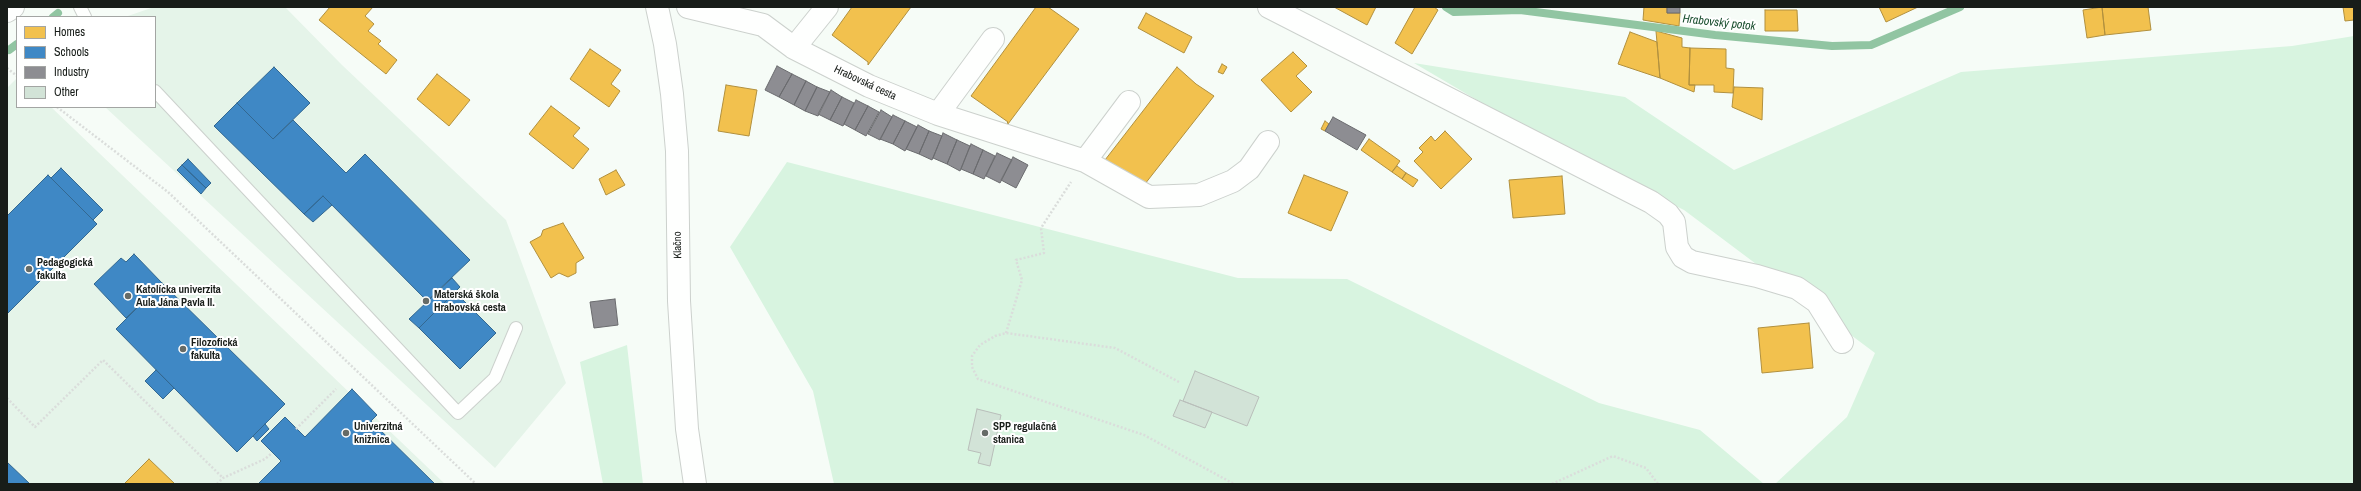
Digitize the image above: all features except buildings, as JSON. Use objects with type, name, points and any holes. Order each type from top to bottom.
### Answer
[{"type":"street","points":[[7,11],[13,7]]},
{"type":"street","name":"Klačno","points":[[657,7],[666,44],[673,101],[677,152],[679,300],[688,428],[695,484]]},
{"type":"street","name":"Hrabovská cesta","points":[[688,7],[763,26],[794,48],[869,86],[938,114],[1085,161],[1149,197],[1199,195],[1234,182],[1249,169],[1268,142]]},
{"type":"street","points":[[794,48],[827,7]]},
{"type":"street","points":[[1269,7],[1651,202],[1668,214],[1674,222],[1677,229],[1678,247],[1684,257],[1692,262],[1757,276],[1797,288],[1817,302],[1842,342]]},
{"type":"street","points":[[938,114],[993,39]]},
{"type":"street","points":[[1085,161],[1129,102]]},
{"type":"lane","points":[[80,7],[84,16]]},
{"type":"lane","points":[[156,92],[458,413],[495,378],[516,328]]},
{"type":"path","points":[[7,68],[16,75]]},
{"type":"path","points":[[58,108],[168,192],[476,484]]},
{"type":"path","points":[[1006,333],[1022,280],[1016,260],[1044,253],[1041,228],[1085,161]]},
{"type":"path","points":[[1179,382],[1114,348],[1006,333],[995,336],[980,345],[972,356],[972,367],[978,379],[1144,435],[1234,484]]},
{"type":"path","points":[[7,398],[35,427],[103,360],[223,478]]},
{"type":"path","points":[[296,429],[336,389]]},
{"type":"path","points":[[217,484],[223,478],[265,459],[272,453]]},
{"type":"path","points":[[1552,484],[1613,456],[1646,468],[1658,484]]},
{"type":"shaded area","name":"Materská škola Hrabovská cesta","points":[[154,7],[285,7],[342,65],[506,220],[566,383],[495,468],[106,108],[156,108],[156,16],[128,16]]},
{"type":"shaded area","name":"Katolícka univerzita Aula Jána Pavla II.","points":[[16,79],[16,108],[52,108],[445,484],[7,484],[7,88]]},
{"type":"green space","points":[[2354,36],[2354,484],[1775,484],[1847,417],[1875,353],[1684,210],[1562,150],[1414,63],[1625,97],[1734,170],[1961,72],[2292,46]]},
{"type":"green space","points":[[787,162],[1238,278],[1347,279],[1599,403],[1700,430],[1764,484],[834,484],[813,391],[730,247]]},
{"type":"green space","points":[[627,345],[643,484],[603,484],[580,362]]},
{"type":"waterway","name":"Hrabovský potok","points":[[1446,7],[1454,12],[1520,10],[1715,35],[1832,46],[1871,45],[1960,7]]},
{"type":"waterway","name":"Hrabovský potok","points":[[54,16],[58,13]]},
{"type":"waterway","name":"Hrabovský potok","points":[[9,50],[16,45]]},
{"type":"place","name":"Pedagogická fakulta","points":[[29,269]]},
{"type":"place","name":"Katolícka univerzita Aula Jána Pavla II.","points":[[128,296]]},
{"type":"place","name":"Materská škola Hrabovská cesta","points":[[426,301]]},
{"type":"place","name":"Filozofická fakulta","points":[[183,349]]},
{"type":"place","name":"Univerzitná knižnica","points":[[346,433]]},
{"type":"place","name":"SPP regulačná stanica","points":[[985,433]]}]
